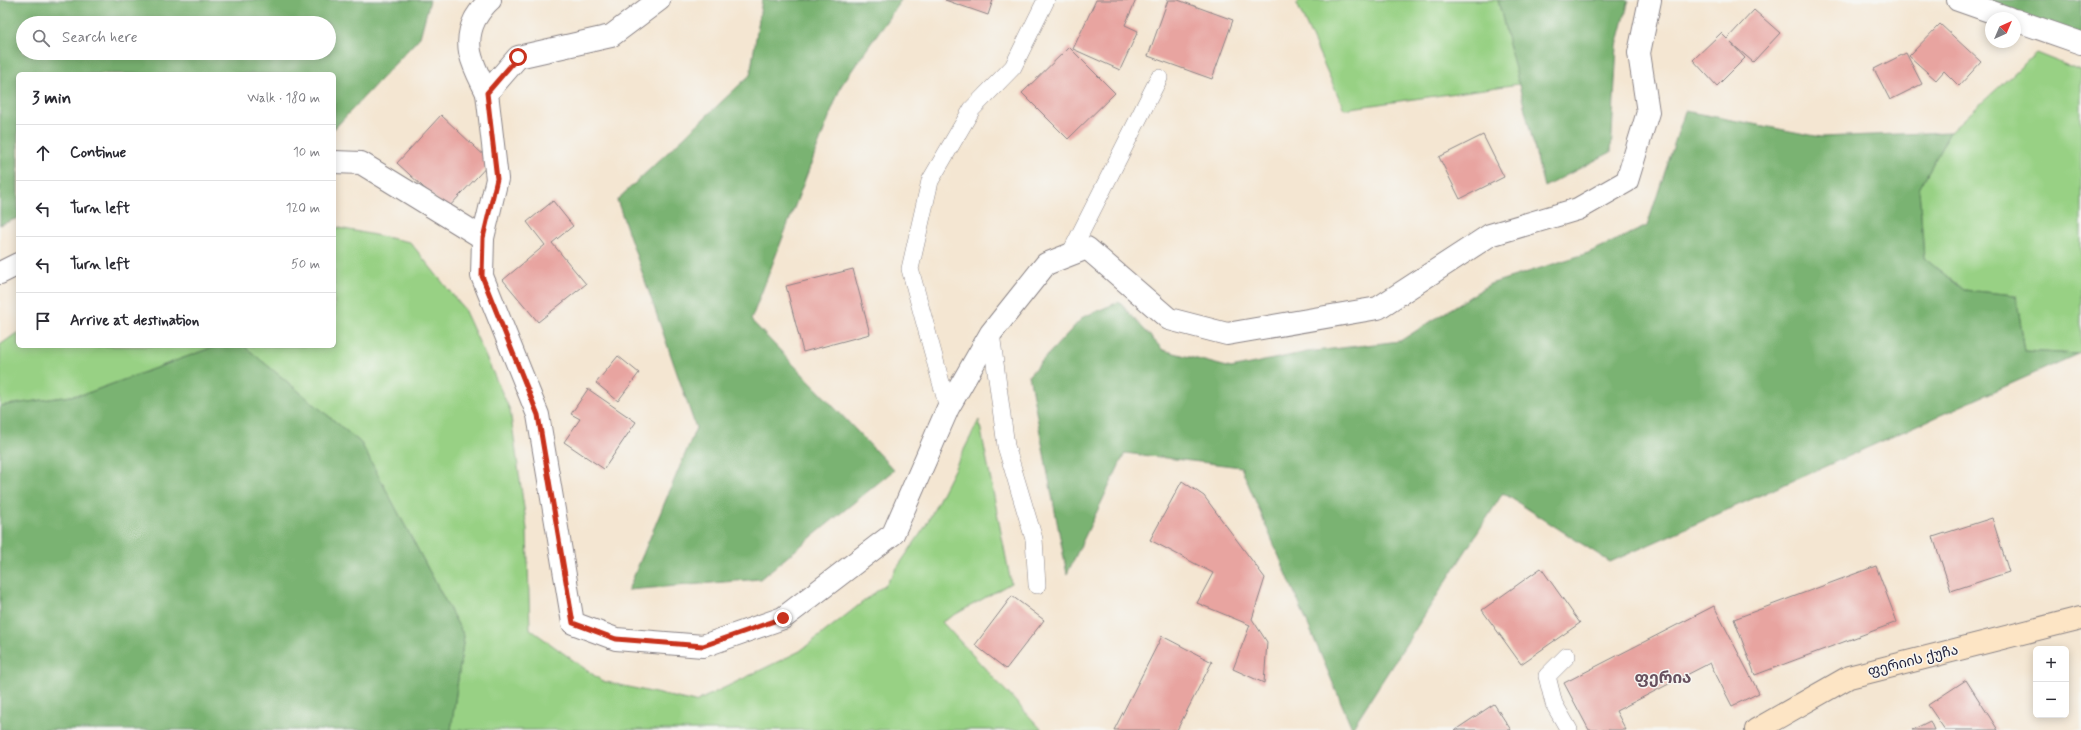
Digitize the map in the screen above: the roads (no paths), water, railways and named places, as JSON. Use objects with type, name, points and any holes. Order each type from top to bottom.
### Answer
[{"type":"street","points":[[490,0],[483,5],[470,31],[470,57],[487,93],[497,179],[483,238],[482,276],[538,415],[573,623],[616,639],[703,646],[783,618],[894,534],[948,408],[991,333],[1046,264],[1087,248],[1169,319],[1227,334],[1378,308],[1490,235],[1578,209],[1628,181],[1648,112],[1639,53],[1650,0]]},
{"type":"street","points":[[487,93],[518,57],[611,36],[658,0]]},
{"type":"street","points":[[1958,0],[1992,12]]},
{"type":"street","points":[[2021,22],[2081,43]]},
{"type":"street","points":[[336,162],[360,163],[483,238]]},
{"type":"street","points":[[0,273],[16,265]]},
{"type":"street","name":"ფერიის ქუჩა","points":[[1756,730],[1849,677],[2081,618]]},
{"type":"lane","points":[[948,408],[910,269],[930,182],[972,109],[1013,67],[1046,0]]},
{"type":"lane","points":[[1070,254],[1159,78]]},
{"type":"lane","points":[[991,333],[1006,446],[1034,539],[1037,585]]},
{"type":"lane","points":[[1567,656],[1547,676],[1554,704],[1569,730]]},
{"type":"district","name":"ფერია","points":[[1663,678]]}]
